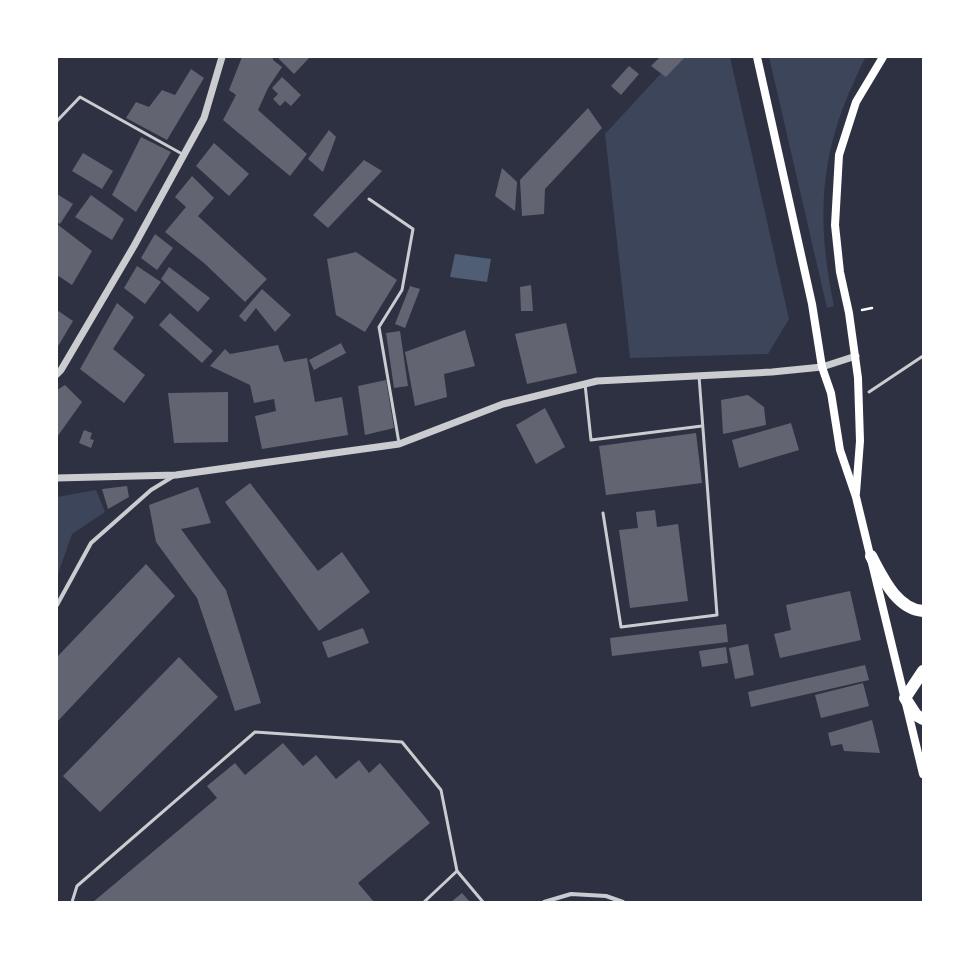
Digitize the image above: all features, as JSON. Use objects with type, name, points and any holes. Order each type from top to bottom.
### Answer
[{"type":"highway","points":[[871,556],[887,584],[898,598],[910,607],[923,611]]},
{"type":"highway","points":[[923,671],[905,698],[916,714],[923,718]]},
{"type":"main road","points":[[757,57],[812,304],[822,367],[831,394],[840,450],[856,497],[923,774]]},
{"type":"main road","points":[[856,497],[860,441],[856,356],[840,272],[834,225],[839,155],[856,102],[883,57]]},
{"type":"street","points":[[57,374],[61,370],[134,246],[204,118],[222,57]]},
{"type":"street","points":[[57,478],[176,475],[399,444],[503,404],[597,381],[772,372],[822,367],[856,356]]},
{"type":"street","points":[[57,605],[91,543],[151,490],[176,475]]},
{"type":"street","points":[[544,902],[571,894],[606,896],[623,902]]},
{"type":"lane","points":[[57,121],[80,97],[184,155]]},
{"type":"lane","points":[[369,199],[413,229],[402,290],[379,327],[399,444]]},
{"type":"lane","points":[[869,392],[923,356]]},
{"type":"lane","points":[[603,513],[620,627],[717,615],[699,376]]},
{"type":"lane","points":[[585,384],[591,440],[702,426]]},
{"type":"lane","points":[[72,902],[77,886],[254,732],[402,742],[441,790],[457,871],[483,902]]},
{"type":"lane","points":[[424,902],[457,871]]},
{"type":"lane","points":[[429,898],[433,902]]},
{"type":"path","points":[[862,310],[872,308]]},
{"type":"shaded area","points":[[676,57],[730,57],[789,319],[768,354],[630,358],[605,134]]},
{"type":"shaded area","points":[[769,57],[866,57],[849,93],[839,120],[831,146],[826,172],[824,198],[825,251],[834,306],[827,308]]},
{"type":"shaded area","points":[[455,254],[491,259],[487,282],[450,277]]},
{"type":"shaded area","points":[[96,490],[105,512],[72,534],[57,577],[57,497]]},
{"type":"building","points":[[242,57],[273,57],[273,60],[282,67],[268,88],[258,110],[307,154],[290,176],[223,120],[236,95],[229,90]]},
{"type":"building","points":[[277,57],[308,57],[309,58],[294,74]]},
{"type":"building","points":[[660,57],[685,57],[666,77],[651,66]]},
{"type":"building","points":[[629,66],[639,74],[621,95],[611,86]]},
{"type":"building","points":[[191,69],[204,78],[167,140],[126,118],[136,102],[149,107],[162,90],[175,95]]},
{"type":"building","points":[[282,77],[301,95],[291,106],[285,101],[280,106],[273,99],[278,94],[272,88]]},
{"type":"building","points":[[588,108],[602,128],[545,189],[544,214],[522,216],[520,180]]},
{"type":"building","points":[[329,130],[336,137],[323,172],[308,159]]},
{"type":"building","points":[[141,137],[171,152],[136,212],[112,195]]},
{"type":"building","points":[[214,143],[249,174],[229,196],[196,166]]},
{"type":"building","points":[[83,153],[113,171],[102,189],[72,171]]},
{"type":"building","points":[[364,160],[382,171],[328,228],[313,215]]},
{"type":"building","points":[[502,168],[517,182],[515,211],[495,196]]},
{"type":"building","points":[[192,176],[214,198],[198,216],[267,279],[245,302],[204,263],[165,232],[186,207],[175,197]]},
{"type":"building","points":[[57,194],[73,204],[60,224],[57,222]]},
{"type":"building","points":[[91,195],[124,219],[112,240],[75,217]]},
{"type":"building","points":[[57,224],[92,251],[72,285],[57,275]]},
{"type":"building","points":[[155,234],[173,248],[157,270],[141,258]]},
{"type":"building","points":[[356,252],[397,280],[365,332],[336,315],[327,259]]},
{"type":"building","points":[[137,266],[161,282],[145,304],[124,288]]},
{"type":"building","points":[[169,267],[210,298],[198,312],[161,279]]},
{"type":"building","points":[[531,285],[533,311],[521,311],[520,287]]},
{"type":"building","points":[[410,286],[420,289],[405,328],[395,324]]},
{"type":"building","points":[[262,289],[291,315],[275,332],[256,308],[245,322],[239,316]]},
{"type":"building","points":[[117,303],[134,317],[113,349],[145,375],[124,403],[80,369]]},
{"type":"building","points":[[57,310],[73,321],[57,348]]},
{"type":"building","points":[[170,313],[213,351],[202,363],[159,325]]},
{"type":"building","points":[[566,323],[577,373],[527,384],[515,334]]},
{"type":"building","points":[[465,330],[475,366],[444,374],[447,397],[415,406],[405,352]]},
{"type":"building","points":[[400,331],[408,386],[394,388],[386,333]]},
{"type":"building","points":[[341,343],[346,353],[314,370],[309,360]]},
{"type":"building","points":[[278,345],[284,362],[307,358],[315,402],[342,397],[348,435],[262,449],[255,416],[276,411],[274,399],[254,403],[250,385],[210,366],[225,349],[230,354]]},
{"type":"building","points":[[386,380],[394,428],[365,435],[358,386]]},
{"type":"building","points":[[65,385],[82,402],[57,437],[57,390]]},
{"type":"building","points":[[228,392],[228,442],[174,443],[168,393]]},
{"type":"building","points":[[748,395],[764,407],[766,425],[723,434],[721,400]]},
{"type":"building","points":[[545,408],[565,447],[536,464],[516,425]]},
{"type":"building","points":[[791,423],[799,450],[739,468],[732,440]]},
{"type":"building","points":[[84,430],[92,433],[90,439],[94,440],[91,448],[79,443]]},
{"type":"building","points":[[696,433],[702,483],[606,495],[599,446]]},
{"type":"building","points":[[250,483],[318,571],[342,552],[370,592],[319,631],[225,502]]},
{"type":"building","points":[[127,486],[129,497],[108,509],[102,489]]},
{"type":"building","points":[[198,487],[211,523],[181,529],[226,590],[261,703],[235,711],[197,598],[156,542],[149,505]]},
{"type":"building","points":[[655,510],[657,527],[678,524],[688,601],[630,608],[619,530],[638,528],[636,512]]},
{"type":"building","points":[[146,564],[175,596],[57,722],[57,657]]},
{"type":"building","points":[[850,591],[861,640],[780,658],[774,634],[791,630],[786,605]]},
{"type":"building","points":[[726,624],[728,642],[612,656],[610,638]]},
{"type":"building","points":[[363,628],[369,643],[328,658],[322,642]]},
{"type":"building","points":[[748,644],[754,675],[735,679],[729,648]]},
{"type":"building","points":[[726,647],[728,663],[702,667],[699,651]]},
{"type":"building","points":[[179,657],[218,697],[100,812],[63,776]]},
{"type":"building","points":[[865,665],[869,680],[751,707],[748,692]]},
{"type":"building","points":[[863,683],[869,706],[821,718],[815,695]]},
{"type":"building","points":[[872,720],[880,753],[844,751],[842,744],[831,746],[828,733]]},
{"type":"building","points":[[283,743],[303,766],[316,755],[336,779],[359,760],[369,773],[380,763],[430,823],[358,883],[374,902],[93,902],[217,798],[207,786],[235,763],[245,775]]},
{"type":"building","points":[[462,893],[470,902],[451,902]]}]
